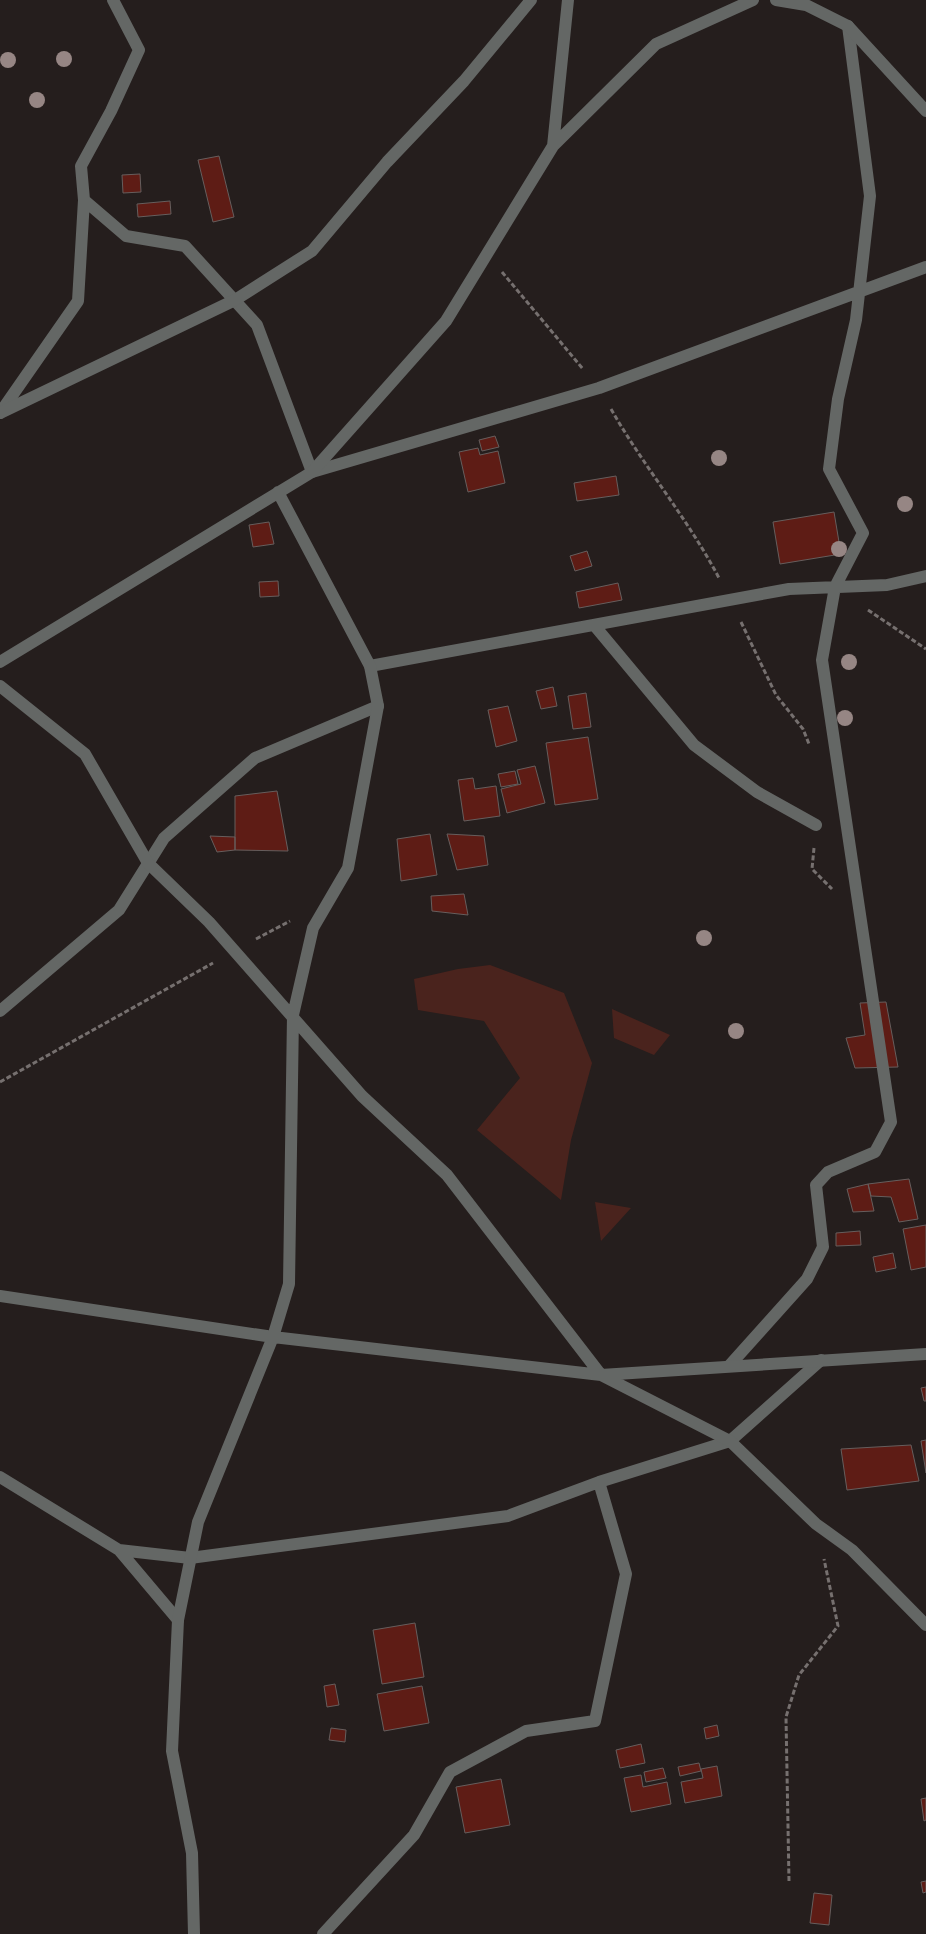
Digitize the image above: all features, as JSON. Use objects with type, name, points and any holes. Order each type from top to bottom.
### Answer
[{"type":"street","points":[[0,413],[78,301],[84,200],[80,166],[112,112],[139,50],[113,0]]},
{"type":"street","points":[[0,413],[235,300],[312,251],[387,162],[464,81],[531,0]]},
{"type":"street","points":[[553,146],[568,0]]},
{"type":"street","points":[[312,472],[446,321],[553,146],[656,44],[754,0]]},
{"type":"street","points":[[776,0],[806,5],[848,26],[926,111]]},
{"type":"street","points":[[729,1366],[807,1279],[823,1247],[816,1185],[828,1172],[875,1152],[891,1122],[822,660],[835,587],[863,533],[829,469],[838,399],[856,320],[870,196],[848,26]]},
{"type":"street","points":[[84,200],[126,236],[185,246],[257,325],[312,472]]},
{"type":"street","points":[[0,662],[312,472],[599,388],[926,267]]},
{"type":"street","points":[[194,1934],[192,1853],[172,1751],[178,1620],[198,1522],[274,1337],[289,1284],[293,1016],[313,928],[348,868],[378,706],[370,666],[278,492]]},
{"type":"street","points":[[370,666],[790,589],[887,585],[926,576]]},
{"type":"street","points":[[594,625],[694,745],[757,792],[816,825]]},
{"type":"street","points":[[0,686],[85,754],[148,863],[209,922],[362,1096],[446,1175],[601,1375],[730,1442],[816,1524],[852,1550],[926,1625]]},
{"type":"street","points":[[0,1011],[119,910],[164,838],[255,758],[378,706]]},
{"type":"street","points":[[0,1296],[274,1337],[601,1375],[926,1354]]},
{"type":"street","points":[[119,1550],[190,1558],[508,1516],[599,1482],[730,1442],[821,1360]]},
{"type":"street","points":[[0,1477],[119,1550],[178,1620]]},
{"type":"street","points":[[323,1934],[414,1835],[450,1772],[526,1731],[596,1721],[626,1574],[599,1482]]},
{"type":"path","points":[[488,254],[599,388],[646,465],[704,549],[720,582]]},
{"type":"path","points":[[868,610],[926,648]]},
{"type":"path","points":[[737,614],[776,695],[803,729],[810,746]]},
{"type":"path","points":[[816,825],[812,869],[832,889]]},
{"type":"path","points":[[0,1082],[296,917]]},
{"type":"path","points":[[789,1881],[786,1717],[799,1675],[838,1626],[816,1524]]},
{"type":"shaded area","points":[[490,965],[564,993],[592,1063],[571,1140],[561,1200],[477,1130],[520,1078],[484,1021],[418,1010],[414,979],[458,969]]},
{"type":"shaded area","points":[[612,1009],[670,1035],[654,1055],[614,1038]]},
{"type":"shaded area","points":[[595,1202],[631,1208],[601,1241]]},
{"type":"building","points":[[219,156],[234,217],[213,222],[198,160]]},
{"type":"building","points":[[140,174],[141,192],[123,193],[122,175]]},
{"type":"building","points":[[170,201],[171,214],[138,217],[137,204]]},
{"type":"building","points":[[495,436],[499,447],[482,451],[479,440]]},
{"type":"building","points":[[478,448],[480,455],[498,451],[505,483],[468,492],[459,452]]},
{"type":"building","points":[[616,476],[619,495],[577,501],[574,483]]},
{"type":"building","points":[[834,512],[841,554],[780,564],[773,522]]},
{"type":"building","points":[[269,522],[274,544],[253,547],[249,525]]},
{"type":"building","points":[[587,551],[592,566],[575,571],[570,556]]},
{"type":"building","points":[[278,581],[279,596],[260,597],[259,582]]},
{"type":"building","points":[[618,583],[622,600],[579,608],[576,592]]},
{"type":"building","points":[[553,687],[557,706],[541,709],[536,691]]},
{"type":"building","points":[[586,693],[591,727],[573,729],[568,696]]},
{"type":"building","points":[[508,706],[517,741],[496,747],[488,710]]},
{"type":"building","points":[[588,737],[598,799],[555,805],[546,743]]},
{"type":"building","points":[[535,766],[545,803],[507,813],[501,789],[521,784],[517,770]]},
{"type":"building","points":[[515,771],[518,784],[501,787],[498,774]]},
{"type":"building","points":[[473,778],[475,789],[496,786],[500,816],[464,821],[458,780]]},
{"type":"building","points":[[277,791],[288,851],[235,850],[235,796]]},
{"type":"building","points":[[430,834],[437,875],[401,881],[397,839]]},
{"type":"building","points":[[447,834],[484,836],[488,865],[457,870]]},
{"type":"building","points":[[210,836],[235,837],[235,850],[217,852]]},
{"type":"building","points":[[464,894],[468,915],[432,911],[431,896]]},
{"type":"building","points":[[886,1002],[898,1067],[855,1068],[846,1038],[865,1035],[860,1003]]},
{"type":"building","points":[[909,1179],[918,1219],[899,1222],[891,1197],[871,1196],[868,1184]]},
{"type":"building","points":[[868,1184],[874,1211],[853,1212],[847,1189]]},
{"type":"building","points":[[926,1225],[926,1267],[911,1270],[903,1229]]},
{"type":"building","points":[[860,1231],[861,1245],[836,1246],[836,1233]]},
{"type":"building","points":[[893,1253],[896,1268],[876,1272],[873,1257]]},
{"type":"building","points":[[926,1387],[926,1401],[924,1401],[921,1388]]},
{"type":"building","points":[[926,1440],[926,1473],[921,1441]]},
{"type":"building","points":[[911,1445],[919,1481],[847,1490],[841,1449]]},
{"type":"building","points":[[415,1623],[424,1677],[382,1684],[373,1630]]},
{"type":"building","points":[[335,1684],[339,1705],[327,1707],[324,1686]]},
{"type":"building","points":[[422,1686],[429,1723],[384,1731],[377,1694]]},
{"type":"building","points":[[717,1725],[719,1736],[706,1739],[704,1728]]},
{"type":"building","points":[[331,1728],[346,1730],[345,1742],[329,1740]]},
{"type":"building","points":[[641,1744],[645,1763],[620,1768],[616,1750]]},
{"type":"building","points":[[699,1763],[701,1771],[680,1776],[678,1767]]},
{"type":"building","points":[[717,1766],[722,1796],[685,1803],[681,1782],[703,1778],[701,1769]]},
{"type":"building","points":[[663,1768],[666,1778],[646,1782],[644,1772]]},
{"type":"building","points":[[641,1775],[643,1787],[667,1782],[671,1804],[631,1812],[624,1778]]},
{"type":"building","points":[[501,1779],[510,1825],[465,1833],[456,1787]]},
{"type":"building","points":[[926,1798],[926,1820],[924,1821],[921,1799]]},
{"type":"building","points":[[926,1881],[926,1892],[923,1893],[921,1882]]},
{"type":"building","points":[[814,1893],[832,1895],[829,1925],[810,1923]]}]
